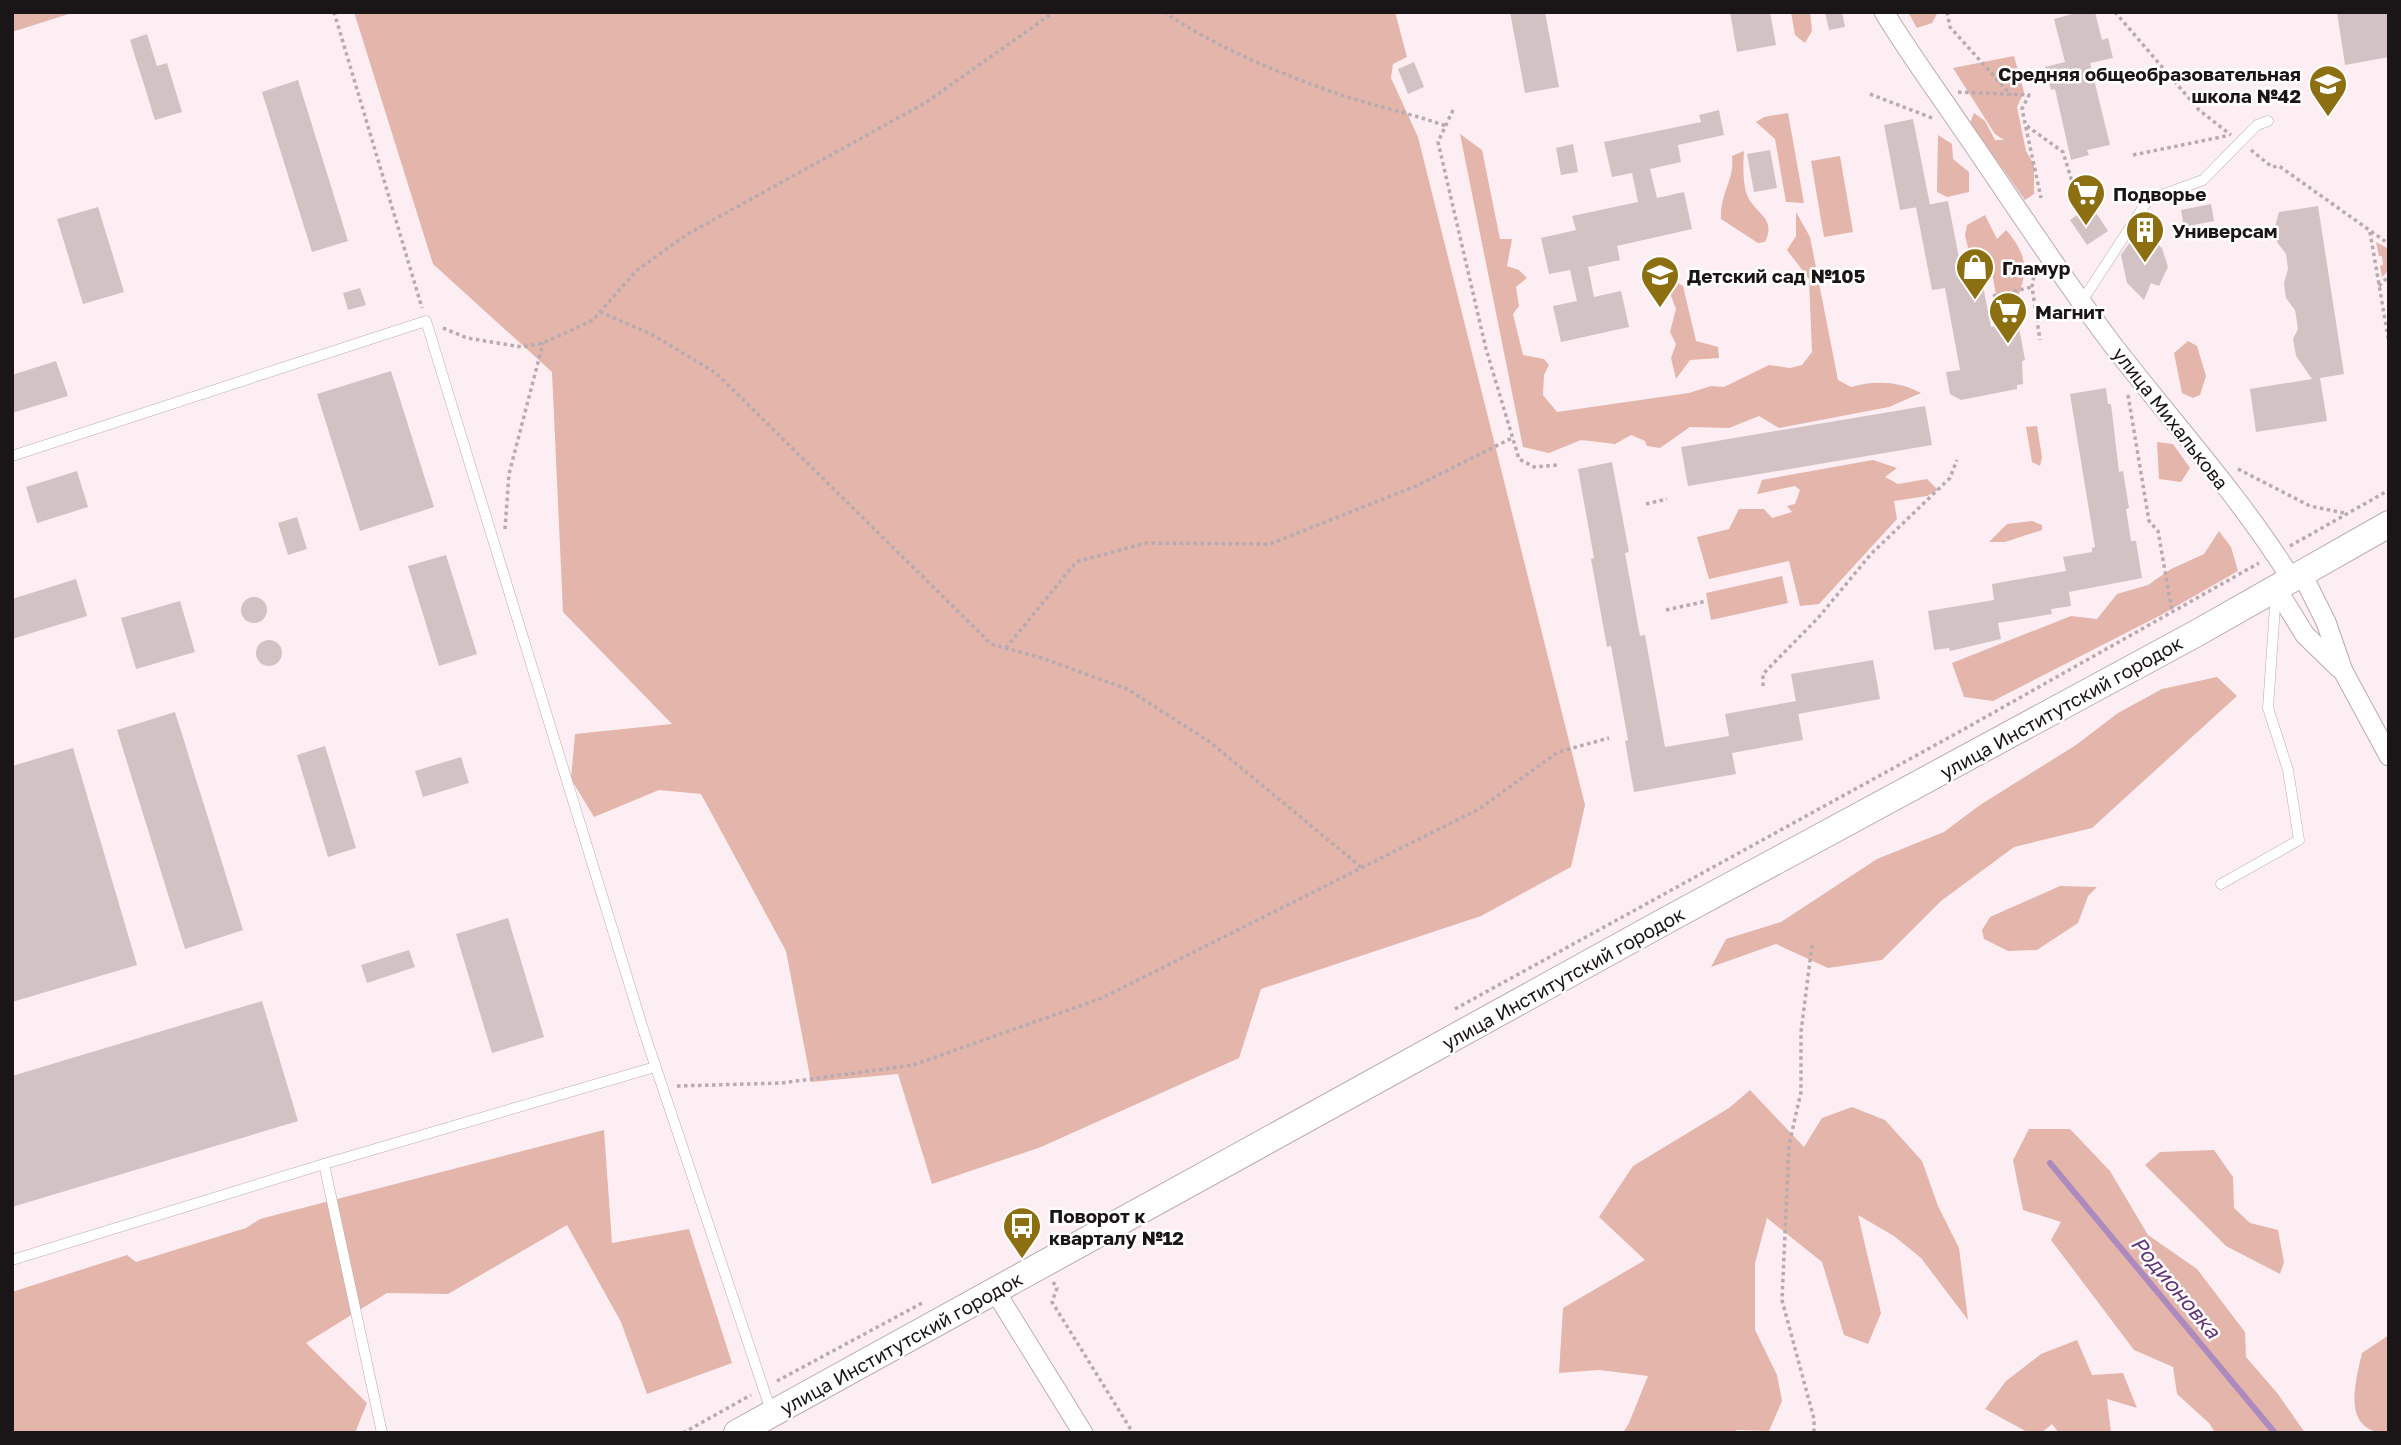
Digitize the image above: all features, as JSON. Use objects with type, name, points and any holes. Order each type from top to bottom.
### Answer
[{"type":"street","name":"улица Михалькова","points":[[1884,12],[2082,301],[2276,554],[2290,581]]},
{"type":"street","name":"улица Институтский городок","points":[[737,1433],[2290,581],[2389,524]]},
{"type":"street","points":[[2290,581],[2305,635],[2343,671]]},
{"type":"street","points":[[2290,581],[2326,622],[2343,671],[2389,757]]},
{"type":"street","points":[[995,1291],[1083,1433]]},
{"type":"lane","points":[[2082,301],[2148,200],[2203,180],[2235,138],[2268,121]]},
{"type":"lane","points":[[12,456],[426,321],[661,1086],[772,1414]]},
{"type":"lane","points":[[2221,884],[2299,840],[2288,770],[2268,708],[2290,581]]},
{"type":"lane","points":[[12,1260],[324,1164],[655,1067]]},
{"type":"lane","points":[[324,1164],[382,1433]]},
{"type":"path","points":[[334,12],[426,321],[467,338],[522,347],[542,343],[593,320],[636,271],[686,235],[925,103],[1054,12]]},
{"type":"path","points":[[1164,12],[1183,25],[1267,67],[1342,95],[1417,115],[1446,126]]},
{"type":"path","points":[[1947,12],[1950,27],[2011,95]]},
{"type":"path","points":[[2115,12],[2199,110],[2272,167],[2279,166],[2389,244]]},
{"type":"path","points":[[1935,90],[2029,95],[2022,109],[2041,198]]},
{"type":"path","points":[[1870,94],[1964,130]]},
{"type":"path","points":[[1453,110],[1438,142],[1486,349],[1512,438],[1519,459],[1534,467],[1558,466]]},
{"type":"path","points":[[2025,125],[2063,152],[2073,186]]},
{"type":"path","points":[[2133,155],[2235,138]]},
{"type":"path","points":[[2370,232],[2389,343]]},
{"type":"path","points":[[2379,286],[2389,276]]},
{"type":"path","points":[[1993,296],[2032,287],[2040,340]]},
{"type":"path","points":[[600,313],[650,334],[716,373],[990,644],[1042,658],[1127,689],[1210,742],[1362,868]]},
{"type":"path","points":[[502,569],[509,474],[542,343]]},
{"type":"path","points":[[2128,393],[2149,521],[2158,531],[2172,611]]},
{"type":"path","points":[[1006,648],[1076,562],[1146,543],[1270,544],[1416,486],[1512,438]]},
{"type":"path","points":[[1763,686],[1763,674],[1818,618],[1871,554],[1950,478],[1957,460]]},
{"type":"path","points":[[2230,465],[2310,506],[2346,514]]},
{"type":"path","points":[[1448,1013],[2389,490]]},
{"type":"path","points":[[1646,504],[1667,499]]},
{"type":"path","points":[[1666,610],[1707,601]]},
{"type":"path","points":[[661,1086],[782,1083],[913,1065],[1102,998],[1479,809],[1558,752],[1609,738]]},
{"type":"path","points":[[1812,945],[1801,1032],[1801,1092],[1789,1145],[1782,1300],[1814,1419],[1814,1433]]},
{"type":"path","points":[[1041,1266],[1057,1288],[1052,1302],[1133,1433]]},
{"type":"path","points":[[683,1433],[929,1299]]},
{"type":"shaded area","points":[[12,12],[75,12],[12,32]]},
{"type":"shaded area","points":[[354,12],[1395,12],[1407,57],[1393,64],[1391,78],[1418,137],[1585,805],[1571,867],[1481,916],[1261,989],[1239,1058],[1041,1147],[932,1184],[898,1074],[811,1082],[786,951],[701,794],[659,790],[594,817],[571,779],[575,734],[672,724],[563,612],[552,372],[433,264]]},
{"type":"shaded area","points":[[1791,12],[1810,12],[1812,31],[1805,43],[1795,35]]},
{"type":"shaded area","points":[[1908,12],[1938,12],[1932,23],[1917,28]]},
{"type":"shaded area","points":[[2014,56],[2024,92],[2017,107],[2026,151],[2034,165],[2034,194],[2025,200],[1970,123],[1974,113],[1985,121],[1995,140],[2004,140],[1995,134],[1953,68]]},
{"type":"shaded area","points":[[1788,113],[1804,203],[1786,202],[1775,139],[1756,122],[1764,117]]},
{"type":"shaded area","points":[[1460,134],[1482,150],[1500,239],[1512,239],[1507,266],[1519,270],[1527,278],[1516,287],[1519,306],[1513,314],[1523,355],[1544,359],[1549,365],[1544,375],[1543,395],[1557,412],[1689,393],[1711,386],[1724,387],[1769,365],[1790,368],[1802,365],[1812,352],[1809,279],[1787,250],[1796,236],[1796,212],[1810,237],[1838,380],[1851,387],[1869,383],[1896,384],[1921,393],[1889,407],[1779,428],[1759,416],[1729,428],[1690,427],[1660,448],[1647,446],[1645,441],[1631,435],[1615,444],[1581,440],[1549,453],[1523,447]]},
{"type":"shaded area","points":[[1938,135],[1952,144],[1953,159],[1969,172],[1969,192],[1947,197],[1937,192]]},
{"type":"shaded area","points":[[1744,151],[1746,192],[1766,221],[1768,234],[1765,242],[1758,243],[1721,219],[1732,156]]},
{"type":"shaded area","points":[[1840,156],[1853,232],[1824,237],[1811,161]]},
{"type":"shaded area","points":[[1985,215],[1997,239],[2006,230],[2021,252],[2024,262],[2023,281],[2011,317],[2000,317],[1992,272],[1970,256],[1965,235],[1967,225]]},
{"type":"shaded area","points":[[2376,242],[2389,249],[2389,270],[2382,277],[2382,256],[2379,256]]},
{"type":"shaded area","points":[[1676,282],[1683,286],[1696,341],[1718,347],[1719,358],[1690,360],[1676,379],[1671,358],[1676,344],[1670,332],[1676,309],[1668,288]]},
{"type":"shaded area","points":[[2188,341],[2197,346],[2206,376],[2200,395],[2193,398],[2182,393],[2174,353]]},
{"type":"shaded area","points":[[2037,426],[2042,457],[2040,466],[2032,462],[2026,427]]},
{"type":"shaded area","points":[[2157,442],[2173,444],[2190,468],[2181,482],[2159,479]]},
{"type":"shaded area","points":[[1873,460],[1897,468],[1885,477],[1898,484],[1927,479],[1938,490],[1927,496],[1894,501],[1897,519],[1819,604],[1800,606],[1789,561],[1709,579],[1697,537],[1729,529],[1739,509],[1764,509],[1772,518],[1792,512],[1787,506],[1795,504],[1800,490],[1795,486],[1757,494],[1762,480]]},
{"type":"shaded area","points":[[2032,521],[2042,525],[2042,530],[2005,542],[1989,542],[2007,524]]},
{"type":"shaded area","points":[[2219,531],[2231,547],[2238,571],[2161,615],[1993,701],[1964,697],[1952,663],[2071,616],[2097,619],[2117,594],[2148,585],[2171,569],[2204,554]]},
{"type":"shaded area","points":[[1782,576],[1788,603],[1711,620],[1706,593]]},
{"type":"shaded area","points":[[2217,677],[2237,696],[2092,828],[2014,847],[1941,901],[1882,960],[1828,968],[1776,944],[1711,967],[1726,939],[1781,922],[1877,859],[1944,832],[1980,805],[2076,745],[2118,713],[2162,689]]},
{"type":"shaded area","points":[[2060,886],[2097,887],[2088,896],[2078,923],[2037,950],[2008,951],[1984,939],[1982,930],[1990,917]]},
{"type":"shaded area","points":[[1750,1090],[1804,1147],[1822,1118],[1852,1107],[1885,1120],[1922,1161],[1938,1206],[1959,1248],[1968,1320],[1921,1258],[1894,1236],[1858,1215],[1881,1313],[1868,1344],[1844,1335],[1822,1262],[1767,1218],[1755,1263],[1755,1330],[1777,1375],[1782,1401],[1769,1431],[1623,1433],[1648,1376],[1599,1370],[1559,1373],[1563,1308],[1645,1260],[1599,1217],[1633,1166],[1729,1108]]},
{"type":"shaded area","points":[[2029,1129],[2070,1129],[2110,1171],[2148,1235],[2197,1269],[2245,1332],[2246,1357],[2278,1394],[2305,1433],[2215,1433],[2210,1424],[2177,1394],[2173,1367],[2134,1350],[2051,1240],[2061,1222],[2023,1210],[2013,1160]]},
{"type":"shaded area","points":[[604,1130],[612,1243],[689,1229],[732,1363],[647,1394],[621,1322],[567,1225],[448,1294],[387,1293],[306,1343],[367,1403],[355,1433],[12,1433],[12,1292],[127,1255],[136,1262],[246,1228],[260,1219]]},
{"type":"shaded area","points":[[2214,1150],[2233,1177],[2234,1208],[2250,1223],[2278,1230],[2284,1262],[2280,1274],[2226,1246],[2145,1165],[2160,1152]]},
{"type":"shaded area","points":[[2389,1335],[2389,1433],[2374,1431],[2364,1425],[2355,1405],[2355,1392],[2362,1353]]},
{"type":"shaded area","points":[[2077,1340],[2092,1375],[2123,1373],[2137,1408],[2107,1399],[2111,1433],[2059,1433],[2052,1424],[2041,1433],[2029,1433],[1985,1409],[2006,1381],[2041,1354]]},
{"type":"building","points":[[1510,12],[1545,12],[1559,87],[1525,93]]},
{"type":"building","points":[[1730,12],[1770,12],[1776,45],[1737,52]]},
{"type":"building","points":[[1825,12],[1842,12],[1845,27],[1829,30]]},
{"type":"building","points":[[2080,12],[2095,12],[2102,40],[2108,38],[2113,58],[2090,63],[2110,145],[2087,150],[2089,155],[2071,160],[2055,89],[2051,90],[2045,67],[2065,62],[2054,19]]},
{"type":"building","points":[[2337,12],[2389,12],[2389,57],[2345,65]]},
{"type":"building","points":[[147,34],[157,66],[167,63],[182,112],[155,120],[130,40]]},
{"type":"building","points":[[1414,62],[1424,87],[1408,94],[1398,69]]},
{"type":"building","points":[[298,80],[348,241],[312,252],[262,92]]},
{"type":"building","points":[[1719,110],[1724,135],[1678,145],[1681,162],[1650,169],[1657,198],[1684,192],[1692,229],[1617,246],[1620,260],[1588,267],[1594,297],[1621,291],[1629,327],[1561,342],[1553,306],[1577,301],[1570,270],[1549,274],[1541,238],[1576,230],[1572,216],[1638,202],[1632,173],[1612,177],[1604,142],[1701,122],[1699,115]]},
{"type":"building","points":[[1913,119],[1930,205],[1900,210],[1884,125]]},
{"type":"building","points":[[1573,144],[1578,172],[1561,175],[1556,148]]},
{"type":"building","points":[[1770,150],[1777,188],[1754,192],[1747,154]]},
{"type":"building","points":[[1948,201],[1964,284],[1982,281],[1991,327],[2018,322],[2025,360],[2022,361],[2023,384],[2017,385],[2017,389],[1961,400],[1950,394],[1946,372],[1960,370],[1945,288],[1932,290],[1916,207]]},
{"type":"building","points":[[2211,204],[2214,221],[2184,227],[2181,210]]},
{"type":"building","points":[[2091,205],[2108,231],[2087,245],[2070,220]]},
{"type":"building","points":[[2318,206],[2344,374],[2320,378],[2327,421],[2256,432],[2250,389],[2312,379],[2296,356],[2293,339],[2298,329],[2295,310],[2286,298],[2284,283],[2288,269],[2286,254],[2277,242],[2275,227],[2279,212]]},
{"type":"building","points":[[98,207],[124,292],[83,304],[57,219]]},
{"type":"building","name":"Универсам","points":[[2139,229],[2162,248],[2168,267],[2159,286],[2151,283],[2144,300],[2127,283],[2121,255]]},
{"type":"building","points":[[360,288],[366,305],[348,310],[343,293]]},
{"type":"building","points":[[56,361],[68,396],[12,413],[12,375]]},
{"type":"building","points":[[391,371],[434,507],[360,531],[317,394]]},
{"type":"building","points":[[2106,388],[2108,404],[2111,404],[2119,472],[2123,471],[2131,541],[2136,541],[2142,578],[2069,592],[2071,606],[2051,609],[2052,614],[1998,623],[2001,639],[1950,651],[1949,648],[1934,650],[1928,611],[1994,600],[1992,584],[2066,571],[2063,557],[2092,552],[2095,547],[2070,394]]},
{"type":"building","points":[[1925,406],[1932,445],[1688,486],[1681,447]]},
{"type":"building","points":[[1612,462],[1629,552],[1625,553],[1640,636],[1645,635],[1665,747],[1729,736],[1725,714],[1796,701],[1803,740],[1732,753],[1736,774],[1634,792],[1625,741],[1628,740],[1611,646],[1607,647],[1578,469]]},
{"type":"building","points":[[77,471],[88,507],[37,523],[26,487]]},
{"type":"building","points":[[297,517],[307,549],[288,555],[278,523]]},
{"type":"building","points":[[446,555],[477,654],[439,666],[408,566]]},
{"type":"building","points":[[76,579],[87,616],[12,639],[12,599]]},
{"type":"building","points":[[254,597],[263,601],[267,610],[263,619],[254,623],[245,619],[241,610],[245,601]]},
{"type":"building","points":[[180,601],[195,652],[136,669],[121,618]]},
{"type":"building","points":[[269,640],[278,644],[282,653],[278,662],[269,666],[260,662],[256,653],[260,644]]},
{"type":"building","points":[[1873,660],[1880,699],[1798,714],[1791,674]]},
{"type":"building","points":[[175,712],[243,930],[185,949],[117,730]]},
{"type":"building","points":[[325,746],[356,848],[328,857],[297,755]]},
{"type":"building","points":[[73,748],[137,965],[12,1002],[12,766]]},
{"type":"building","points":[[461,757],[469,783],[423,797],[415,771]]},
{"type":"building","points":[[508,918],[544,1037],[492,1053],[456,934]]},
{"type":"building","points":[[409,950],[415,967],[367,983],[361,965]]},
{"type":"building","points":[[262,1001],[298,1121],[12,1207],[12,1076]]},
{"type":"waterway","name":"Родионовка","points":[[2050,1163],[2275,1433]]},
{"type":"place","name":"Средняя общеобразовательная школа №42","points":[[2328,118]]},
{"type":"place","name":"Подворье","points":[[2086,227]]},
{"type":"place","name":"Универсам","points":[[2145,264]]},
{"type":"place","name":"Гламур","points":[[1975,301]]},
{"type":"place","name":"Детский сад №105","points":[[1660,309]]},
{"type":"place","name":"Магнит","points":[[2008,345]]},
{"type":"place","name":"Поворот к кварталу №12","points":[[1022,1260]]}]
